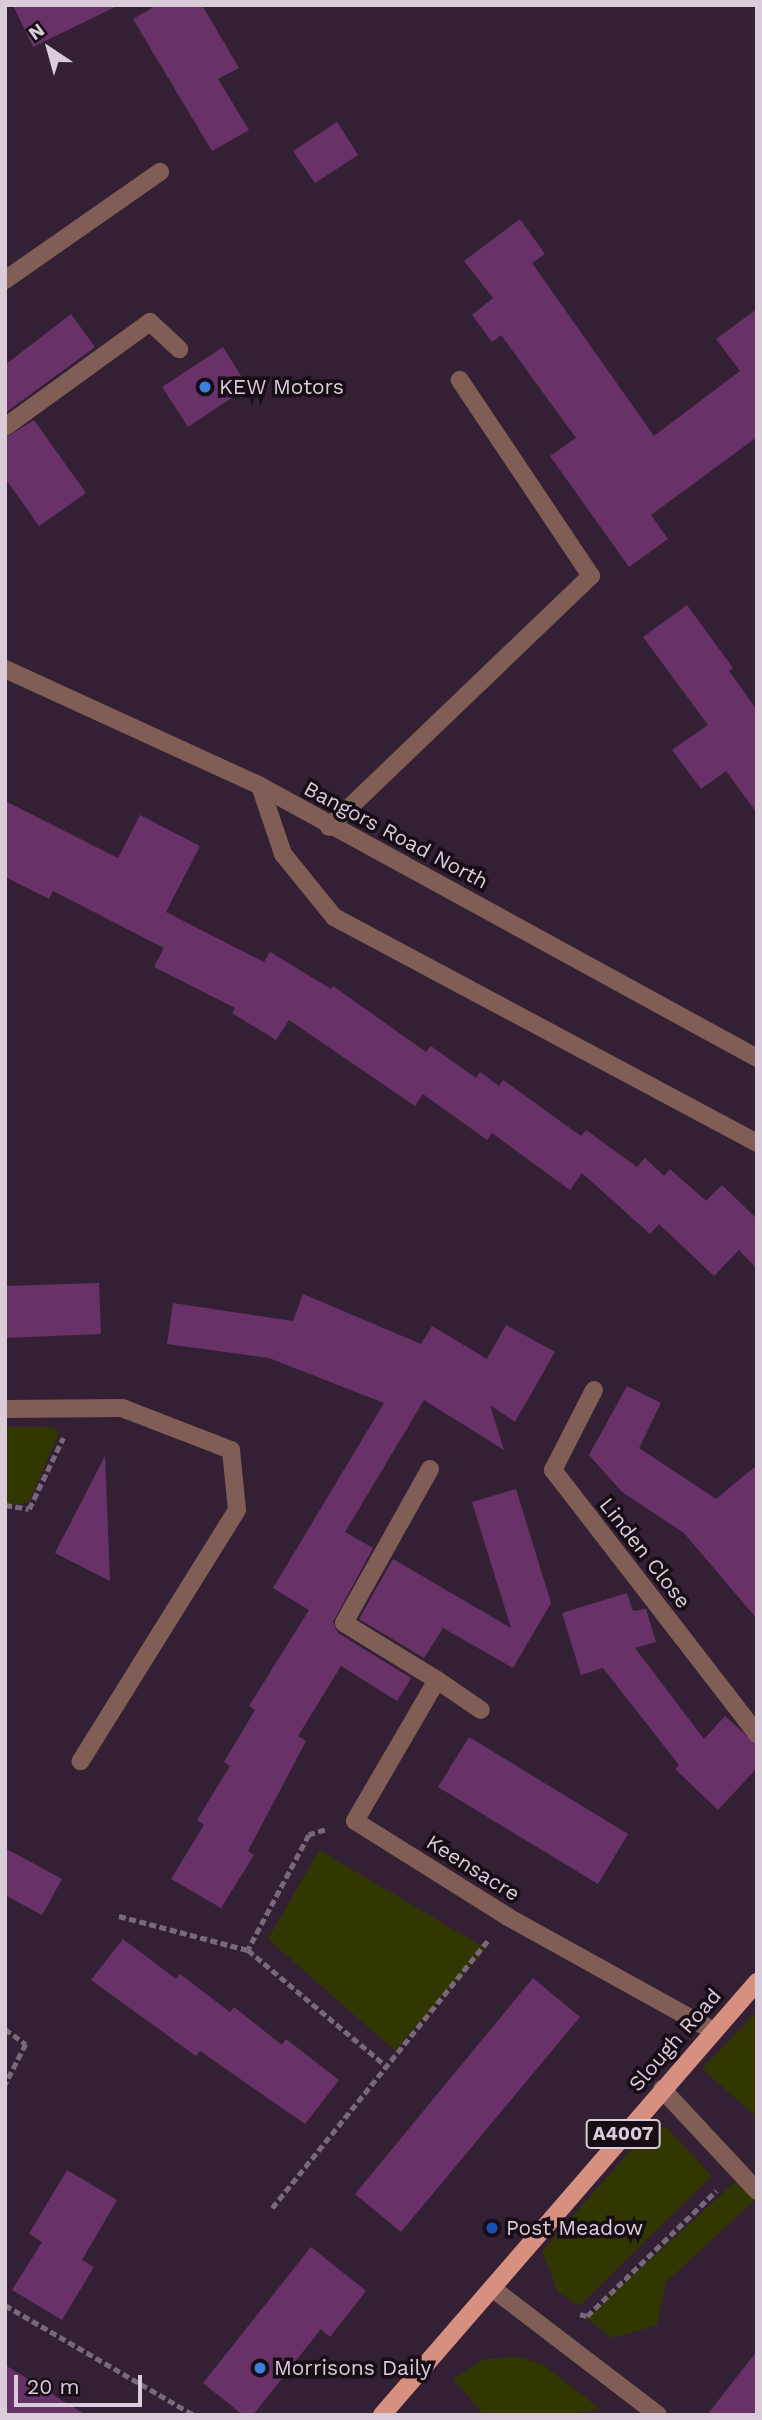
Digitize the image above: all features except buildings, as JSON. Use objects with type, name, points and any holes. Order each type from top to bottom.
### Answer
[{"type":"main road","name":"Slough Road","points":[[382,2415],[712,2029],[757,1982]]},
{"type":"street","points":[[5,280],[160,172]]},
{"type":"street","points":[[5,427],[150,322],[179,349]]},
{"type":"street","points":[[329,827],[591,576],[460,380]]},
{"type":"street","name":"Bangors Road North","points":[[5,669],[260,786],[329,827],[757,1058]]},
{"type":"street","points":[[260,786],[283,854],[334,917],[757,1143]]},
{"type":"street","name":"Linden Close","points":[[594,1390],[553,1470],[757,1734]]},
{"type":"street","points":[[5,1409],[122,1408],[232,1450],[237,1510],[82,1761]]},
{"type":"street","points":[[430,1469],[344,1623],[438,1680],[481,1710]]},
{"type":"street","points":[[355,1821],[438,1680]]},
{"type":"street","name":"Keensacre","points":[[355,1821],[508,1917],[712,2029]]},
{"type":"street","points":[[662,2089],[757,2191]]},
{"type":"street","points":[[492,2288],[658,2415]]},
{"type":"path","points":[[5,1505],[29,1509],[77,1408]]},
{"type":"path","points":[[248,1950],[309,1835],[355,1821]]},
{"type":"path","points":[[119,1916],[248,1950],[386,2066]]},
{"type":"path","points":[[272,2208],[508,1917]]},
{"type":"path","points":[[5,2029],[26,2044],[5,2085]]},
{"type":"path","points":[[575,2313],[587,2316],[736,2171]]},
{"type":"path","points":[[5,2305],[194,2415]]},
{"type":"green space","points":[[5,1427],[53,1427],[59,1433],[29,1502],[12,1506],[5,1502]]},
{"type":"green space","points":[[319,1850],[485,1948],[395,2051],[268,1939]]},
{"type":"green space","points":[[757,2011],[757,2117],[702,2069]]},
{"type":"green space","points":[[652,2126],[667,2128],[712,2176],[579,2306],[558,2292],[542,2251]]},
{"type":"green space","points":[[735,2182],[756,2199],[666,2282],[657,2325],[612,2338],[586,2318]]},
{"type":"green space","points":[[518,2357],[542,2364],[600,2409],[562,2415],[484,2415],[453,2379],[484,2359]]},
{"type":"place","name":"KEW Motors","points":[[205,387]]},
{"type":"place","name":"Post Meadow","points":[[492,2228]]},
{"type":"place","name":"Morrisons Daily","points":[[260,2368]]}]
